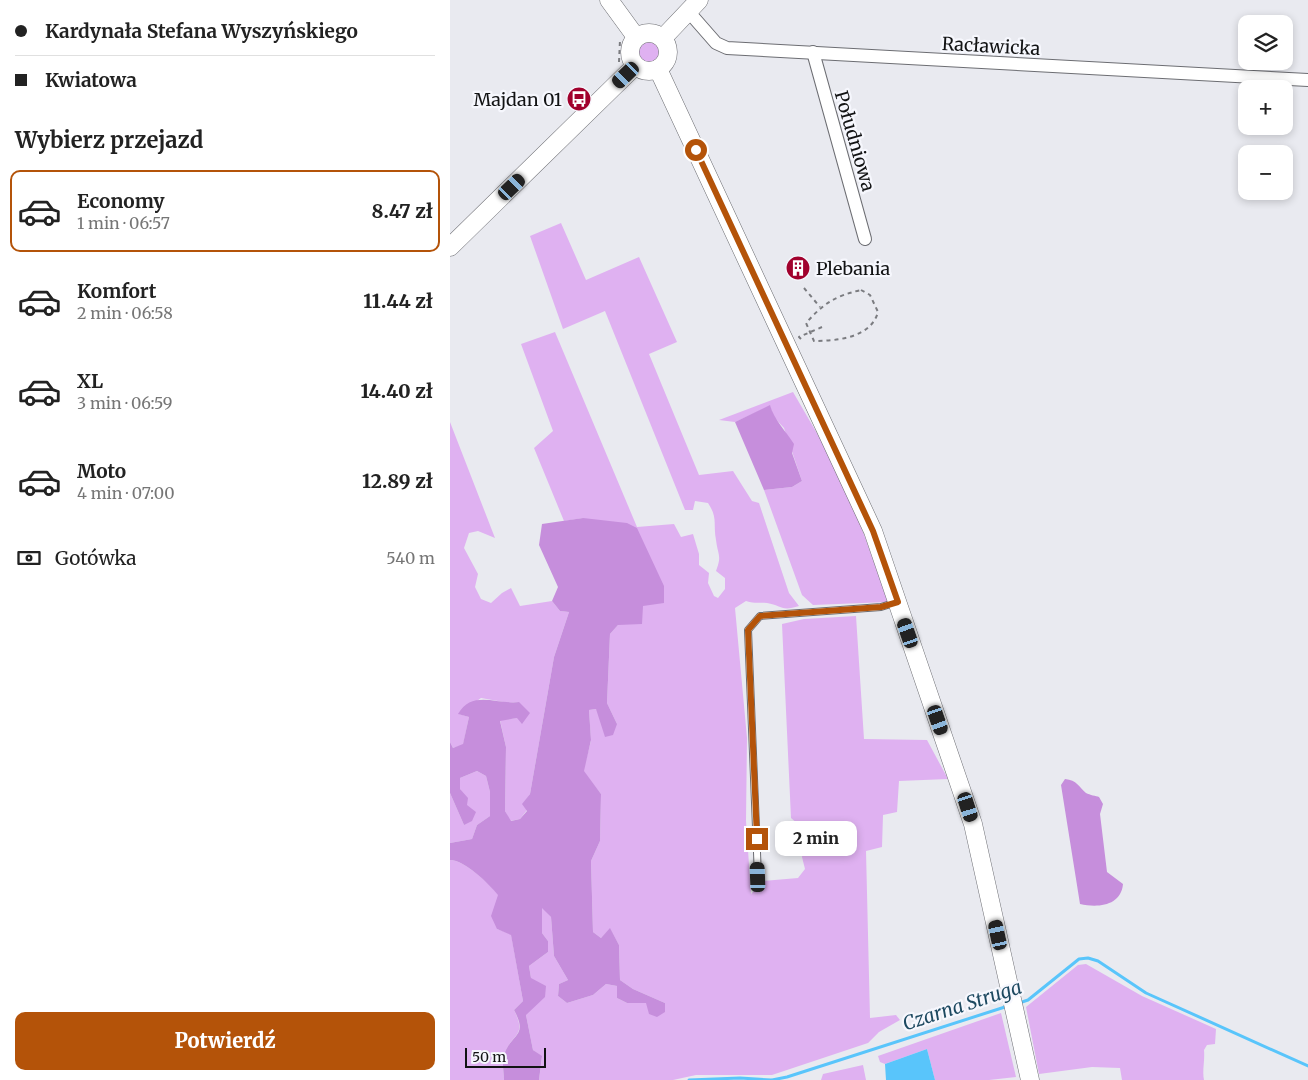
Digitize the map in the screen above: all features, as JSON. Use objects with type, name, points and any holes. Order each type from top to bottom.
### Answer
[{"type":"street","points":[[609,0],[636,37]]},
{"type":"street","points":[[663,38],[694,6]]},
{"type":"street","name":"Racławicka","points":[[694,6],[716,43],[727,48],[1308,80]]},
{"type":"street","points":[[650,32],[663,38],[669,51],[668,59],[658,69],[646,71],[635,66],[630,54],[632,42],[636,37],[650,32]]},
{"type":"street","name":"Południowa","points":[[813,52],[864,239]]},
{"type":"street","points":[[450,246],[635,66]]},
{"type":"street","points":[[658,69],[821,408],[873,531],[973,824],[1030,1080]]},
{"type":"lane","points":[[758,877],[748,630],[760,616],[881,607],[898,602]]},
{"type":"path","points":[[804,288],[820,307]]},
{"type":"path","points":[[861,290],[870,295],[878,312],[876,320],[864,330],[847,338],[814,341],[810,332],[806,324],[820,307],[839,295],[861,290]]},
{"type":"path","points":[[802,336],[822,326]]},
{"type":"shaded area","points":[[648,39],[656,43],[660,51],[656,59],[648,63],[640,59],[636,51],[640,43]]},
{"type":"shaded area","points":[[561,223],[586,280],[639,257],[677,342],[649,354],[699,475],[733,471],[752,501],[759,503],[789,593],[799,606],[785,608],[767,603],[746,601],[735,608],[747,738],[746,821],[751,894],[763,881],[798,878],[805,869],[802,857],[806,831],[791,818],[782,624],[804,619],[856,616],[864,739],[927,740],[948,779],[899,781],[897,812],[883,815],[882,847],[866,851],[870,1018],[896,1015],[900,1020],[879,1032],[868,1043],[772,1075],[696,1075],[673,1080],[539,1080],[542,1057],[533,1050],[526,1015],[531,978],[529,966],[548,952],[548,941],[542,933],[542,907],[551,917],[554,956],[568,980],[559,984],[558,996],[567,1003],[593,995],[606,984],[617,986],[617,998],[627,1003],[665,1003],[633,989],[620,980],[619,945],[610,929],[601,938],[593,932],[591,861],[600,841],[601,794],[583,771],[591,741],[589,710],[596,709],[617,724],[607,703],[610,634],[618,625],[583,518],[564,521],[534,448],[553,431],[521,344],[555,332],[637,527],[674,524],[681,537],[693,534],[699,554],[699,565],[709,573],[708,583],[714,596],[718,598],[725,589],[725,578],[716,571],[719,558],[713,513],[708,503],[695,501],[693,510],[685,510],[605,311],[563,329],[530,236]]},
{"type":"shaded area","points":[[793,392],[836,466],[865,537],[888,602],[813,605],[802,595],[764,490],[792,487],[802,481],[784,428],[773,416],[770,406],[735,422],[719,420]]},
{"type":"shaded area","points":[[770,405],[777,421],[794,444],[792,453],[802,481],[792,487],[764,490],[735,422]]},
{"type":"shaded area","points":[[450,422],[495,538],[478,531],[469,533],[464,548],[478,574],[475,587],[481,599],[491,603],[511,588],[520,606],[552,601],[560,611],[569,612],[554,657],[530,794],[523,804],[527,810],[520,819],[510,821],[505,811],[506,747],[500,720],[517,718],[519,702],[509,703],[481,698],[459,714],[469,717],[463,745],[453,748],[450,742]]},
{"type":"shaded area","points":[[583,518],[627,523],[637,528],[664,586],[664,603],[643,606],[642,624],[618,625],[610,634],[607,703],[617,724],[613,735],[605,737],[596,709],[589,710],[591,740],[584,771],[601,794],[600,841],[591,861],[593,932],[601,938],[610,928],[619,945],[620,980],[633,989],[665,1003],[665,1012],[657,1017],[649,1014],[646,1003],[627,1003],[617,998],[617,986],[606,984],[593,995],[567,1003],[558,996],[559,984],[568,980],[554,956],[551,917],[542,908],[542,933],[548,941],[548,952],[529,966],[531,978],[546,986],[545,997],[526,1015],[533,1050],[542,1056],[539,1080],[504,1080],[504,1055],[508,1046],[518,1034],[520,1025],[514,1010],[523,1001],[511,935],[497,929],[491,916],[498,895],[469,868],[450,860],[450,843],[472,839],[477,825],[490,816],[490,792],[486,776],[477,771],[460,778],[460,789],[468,798],[467,805],[476,812],[472,821],[464,825],[450,793],[450,742],[453,748],[463,744],[469,717],[458,714],[470,702],[486,700],[519,702],[530,713],[522,724],[517,718],[500,721],[506,747],[505,811],[511,821],[520,819],[527,811],[522,804],[530,794],[554,657],[569,612],[560,611],[552,601],[558,587],[539,545],[542,524]]},
{"type":"shaded area","points":[[477,771],[486,776],[490,792],[490,816],[477,825],[472,839],[450,843],[450,793],[464,825],[467,805],[460,789],[460,778]]},
{"type":"shaded area","points":[[1065,779],[1075,782],[1086,793],[1099,797],[1103,804],[1100,814],[1107,872],[1123,884],[1118,897],[1108,904],[1094,906],[1080,904],[1061,785]]},
{"type":"shaded area","points":[[450,860],[469,868],[499,895],[497,929],[511,934],[523,1001],[514,1010],[518,1018],[519,1030],[504,1055],[504,1080],[450,1080]]},
{"type":"shaded area","points":[[1086,964],[1142,996],[1216,1029],[1215,1044],[1207,1045],[1204,1050],[1204,1080],[1122,1080],[1120,1068],[1092,1067],[1039,1074],[1026,1007],[1078,965]]},
{"type":"shaded area","points":[[1001,1013],[1016,1077],[989,1080],[935,1080],[927,1049],[885,1064],[880,1062],[878,1056]]},
{"type":"shaded area","points":[[863,1065],[866,1080],[821,1080],[823,1074]]},
{"type":"water","points":[[927,1049],[935,1080],[886,1080],[885,1064]]},
{"type":"waterway","name":"Czarna Struga","points":[[1019,1003],[1028,1000],[1079,959],[1088,958],[1098,961],[1146,993],[1308,1066]]},
{"type":"waterway","name":"Czarna Struga","points":[[772,1080],[787,1077],[1008,1006]]},
{"type":"waterway","name":"Czarna Struga","points":[[689,1080],[740,1078],[771,1080]]},
{"type":"place","name":"Majdan 01","points":[[579,99]]},
{"type":"place","name":"Plebania","points":[[798,268]]},
{"type":"route","points":[[696,150],[873,531],[898,602],[881,607],[760,616],[748,630],[757,839]]}]
